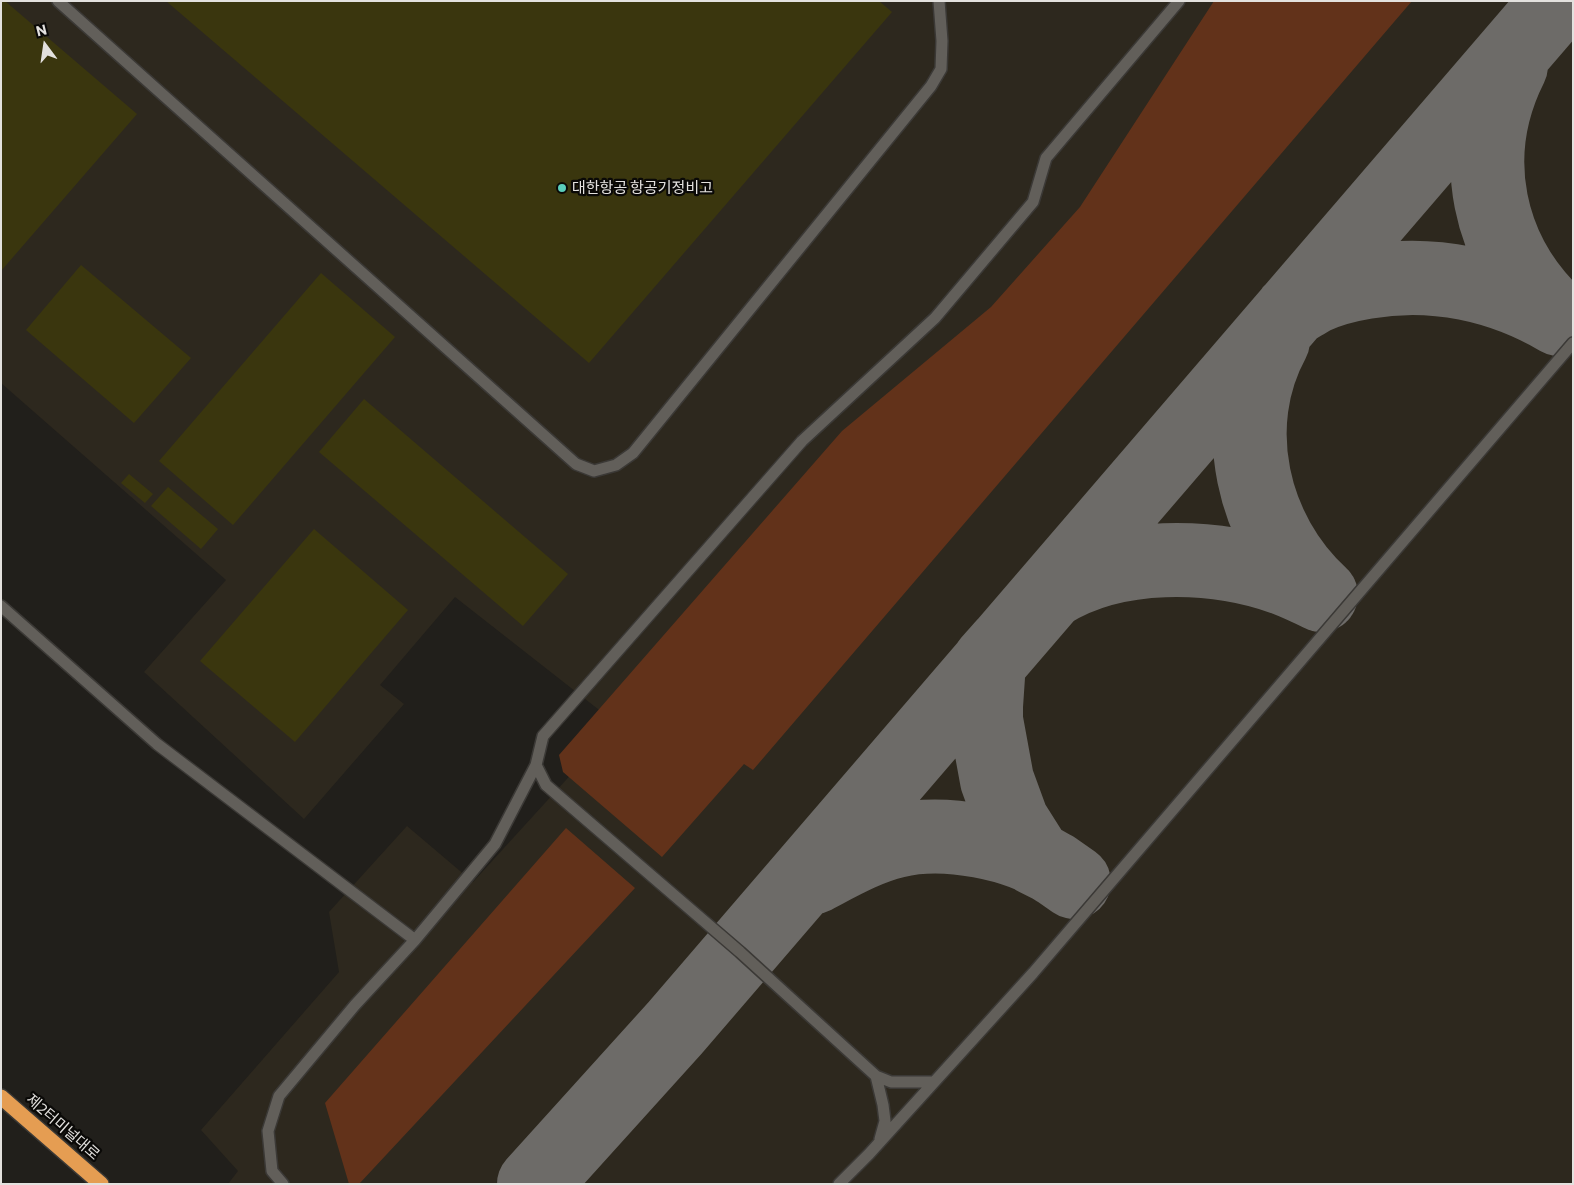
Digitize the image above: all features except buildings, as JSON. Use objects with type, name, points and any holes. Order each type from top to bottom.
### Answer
[{"type":"highway","name":"제2터미널대로","points":[[1,1097],[101,1184]]},
{"type":"lane","points":[[58,1],[576,464],[594,471],[616,465],[633,453],[931,86],[941,69],[942,41],[939,1]]},
{"type":"lane","points":[[283,1184],[272,1171],[268,1131],[279,1096],[355,1006],[415,940],[495,844],[536,765],[544,736],[802,441],[935,318],[1033,202],[1046,158],[1179,1]]},
{"type":"lane","points":[[839,1184],[1034,973],[1573,343]]},
{"type":"lane","points":[[1,606],[157,744],[415,940]]},
{"type":"lane","points":[[536,765],[546,785],[740,952],[876,1076],[891,1082],[934,1082]]},
{"type":"lane","points":[[868,1154],[879,1140],[885,1121],[884,1105],[876,1076]]},
{"type":"shaded area","points":[[1,1],[1573,1],[1573,1184],[228,1184],[238,1171],[201,1130],[339,972],[329,912],[407,826],[473,882],[617,724],[455,597],[380,685],[404,704],[304,819],[144,672],[226,580],[1,383]]},
{"type":"shaded area","points":[[1214,1],[1412,1],[753,770],[744,764],[662,857],[563,772],[559,755],[842,431],[991,307],[1080,207]]},
{"type":"shaded area","points":[[566,828],[635,888],[359,1184],[349,1184],[325,1103]]},
{"type":"taxiway","points":[[534,1184],[675,1028],[1558,1]]},
{"type":"taxiway","points":[[1511,66],[1497,100],[1489,134],[1487,168],[1491,201],[1500,233],[1515,264],[1534,293],[1559,319]]},
{"type":"taxiway","points":[[1292,310],[1318,295],[1345,286],[1391,279],[1416,278],[1441,279],[1490,289],[1514,297],[1559,319]]},
{"type":"taxiway","points":[[1273,341],[1259,373],[1251,407],[1250,442],[1254,476],[1263,509],[1278,541],[1297,569],[1321,595]]},
{"type":"taxiway","points":[[1050,592],[1076,579],[1104,569],[1164,560],[1226,564],[1255,570],[1283,578],[1321,595]]},
{"type":"taxiway","points":[[1005,644],[989,662],[986,706],[986,720],[997,780],[1012,821],[1036,859],[1054,868],[1074,882]]},
{"type":"taxiway","points":[[812,878],[853,857],[885,844],[915,838],[936,837],[958,838],[1002,846],[1042,861],[1058,871]]},
{"type":"place","name":"대한항공 항공기정비고","points":[[562,188]]}]
